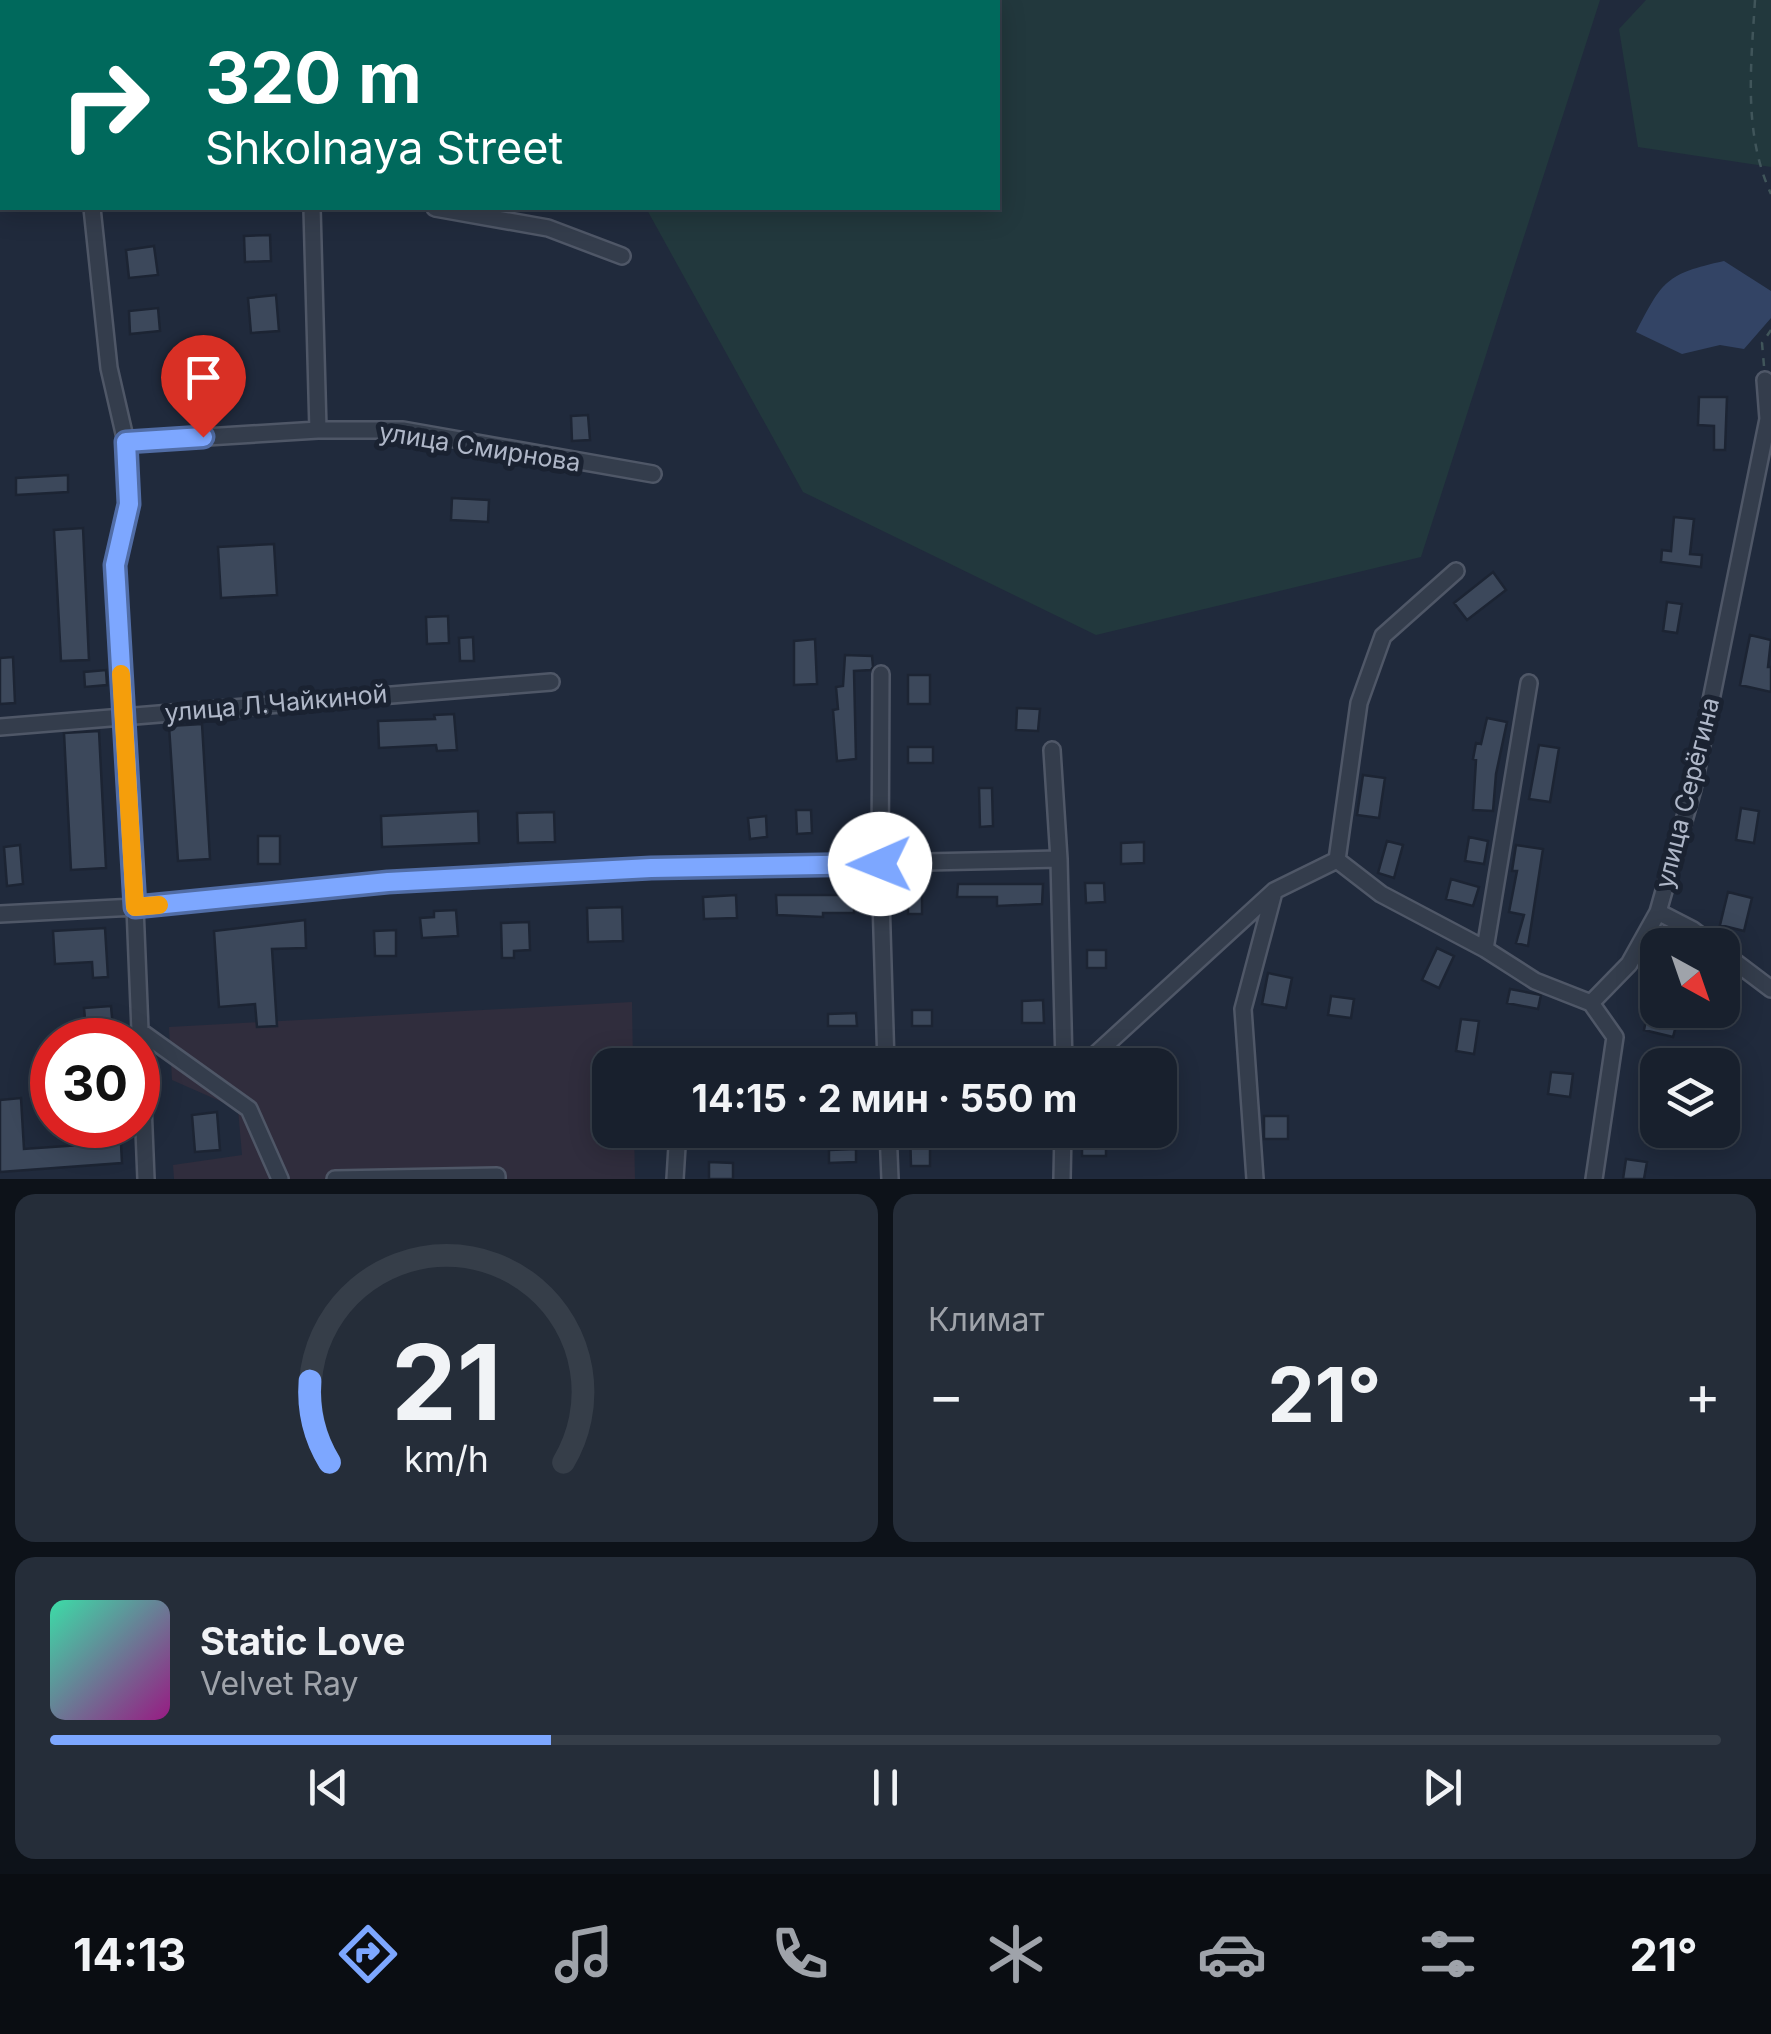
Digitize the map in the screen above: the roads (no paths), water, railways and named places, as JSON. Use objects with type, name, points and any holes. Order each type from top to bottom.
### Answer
[{"type":"street","points":[[92,210],[109,368],[126,442],[129,504],[115,565],[139,1018]]},
{"type":"street","points":[[312,210],[318,430]]},
{"type":"street","points":[[446,210],[548,228],[622,256]]},
{"type":"street","name":"улица Серёгина","points":[[1591,1003],[1628,964],[1658,912],[1693,789],[1770,418],[1765,380]]},
{"type":"street","name":"улица Смирнова","points":[[126,442],[318,430],[403,430],[653,474]]},
{"type":"street","points":[[1337,860],[1359,703],[1383,636],[1456,571]]},
{"type":"street","points":[[882,674],[880,864],[885,1048]]},
{"type":"street","name":"улица Л.Чайкиной","points":[[0,727],[552,682]]},
{"type":"street","points":[[1485,949],[1529,684]]},
{"type":"street","points":[[1052,750],[1064,1048]]},
{"type":"street","points":[[0,914],[135,907],[388,882],[651,868],[1059,860]]},
{"type":"street","points":[[1103,1048],[1274,891],[1337,860]]},
{"type":"street","points":[[1337,860],[1382,894],[1485,949],[1535,981],[1591,1003],[1616,1037],[1594,1179]]},
{"type":"street","points":[[1255,1179],[1243,1009],[1274,891]]},
{"type":"street","points":[[1658,912],[1685,928]]},
{"type":"street","points":[[1740,966],[1771,989]]},
{"type":"street","points":[[160,1045],[249,1109],[280,1179]]},
{"type":"street","points":[[145,1148],[146,1179]]},
{"type":"street","points":[[674,1179],[677,1148]]},
{"type":"street","points":[[889,1148],[890,1179]]},
{"type":"street","points":[[1062,1179],[1063,1148]]},
{"type":"street","points":[[335,1179],[498,1179]]},
{"type":"water","points":[[1724,261],[1771,291],[1771,318],[1744,349],[1720,345],[1682,354],[1636,332],[1668,282],[1690,270]]}]
